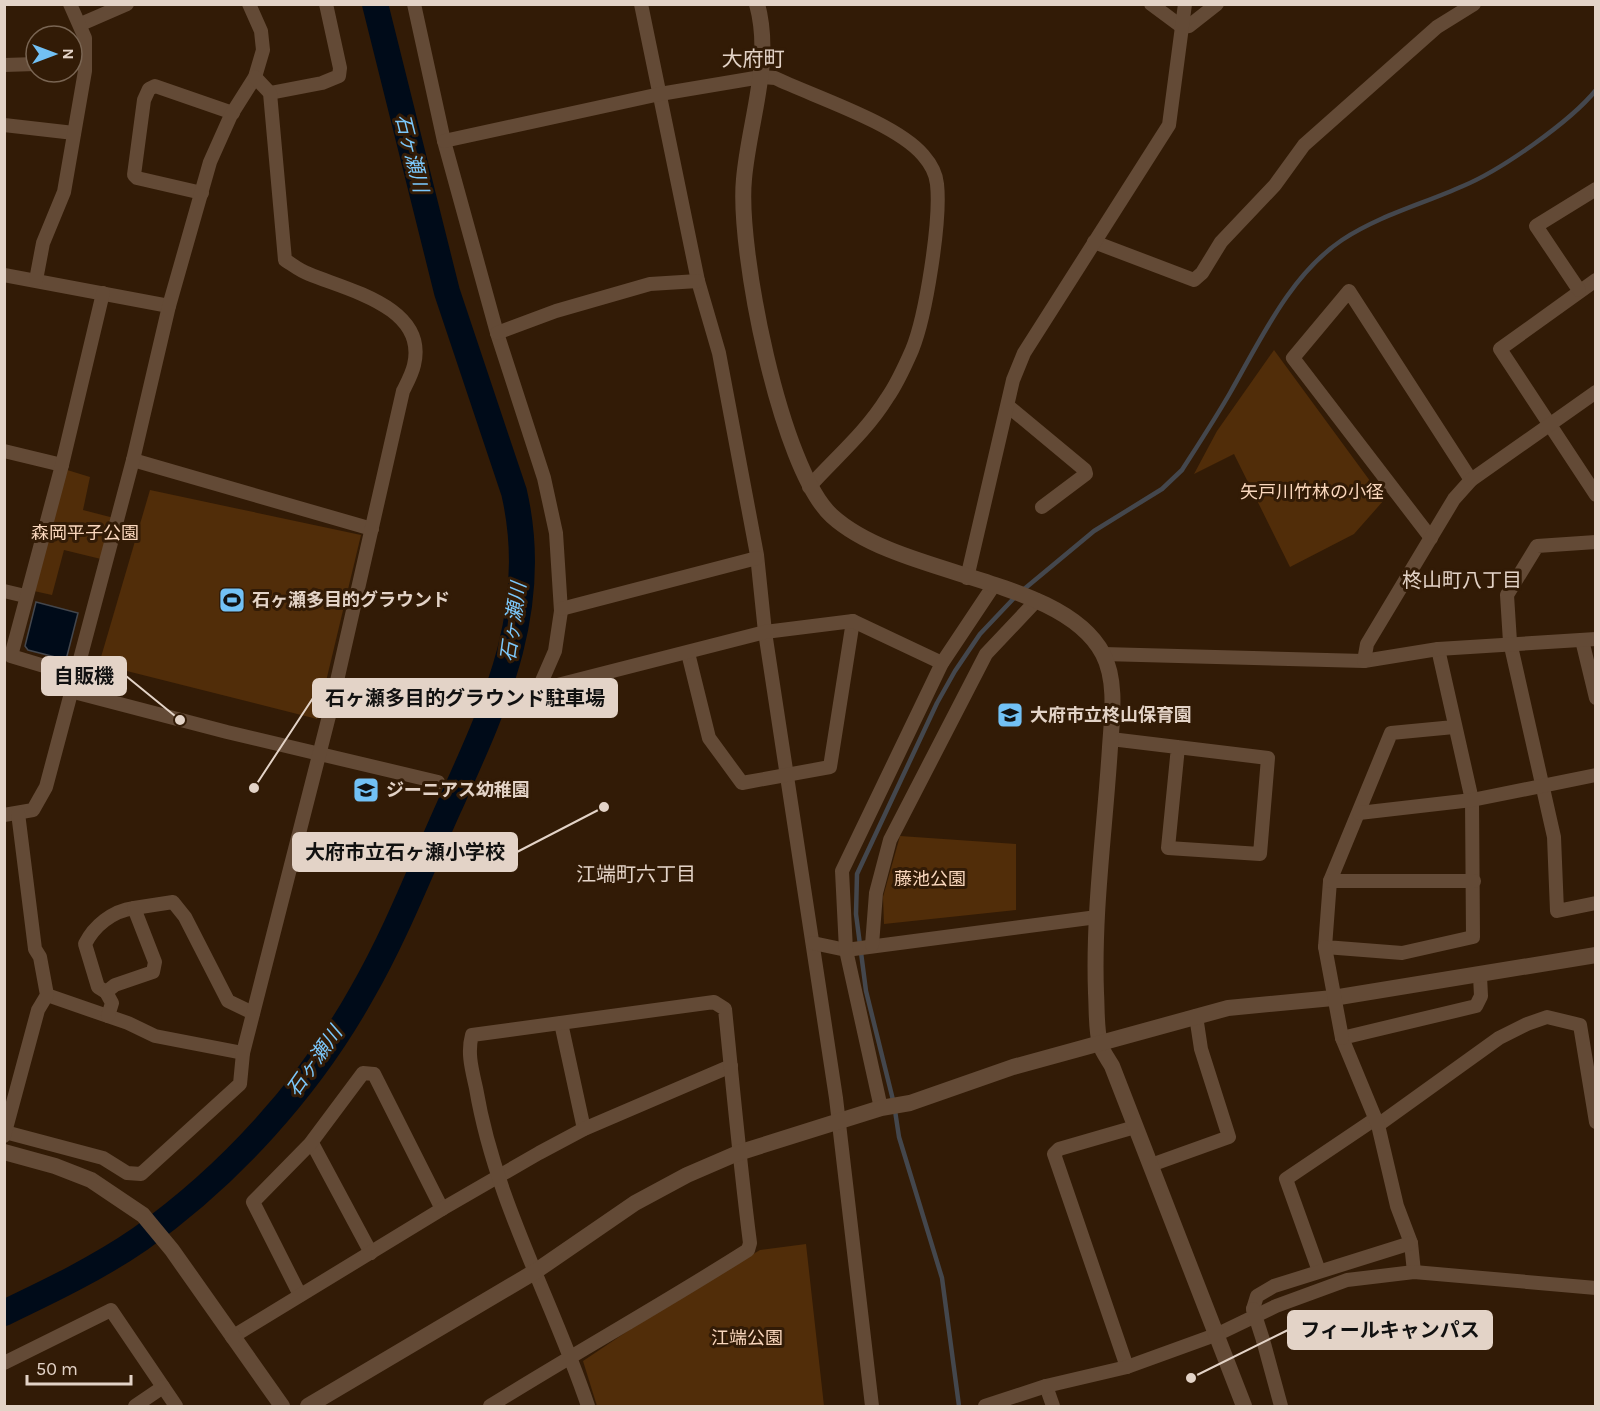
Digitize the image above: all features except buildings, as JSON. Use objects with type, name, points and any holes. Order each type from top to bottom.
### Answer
[{"type":"street","points":[[70,4],[81,24],[128,4]]},
{"type":"street","points":[[249,4],[261,31],[263,50],[255,77],[233,113],[210,162],[169,306],[133,460],[69,691],[50,771],[39,802],[33,810],[11,814],[35,949],[40,957],[47,995],[38,1010],[5,1134],[103,1158],[127,1173],[141,1174],[240,1084],[243,1053],[320,753],[403,391],[415,365],[415,341],[403,320],[376,299],[306,273],[285,260],[270,93],[255,77]]},
{"type":"street","points":[[270,93],[322,83],[339,76],[340,68],[326,4]]},
{"type":"street","points":[[414,4],[444,141],[497,333],[550,504],[556,533],[561,609],[555,651],[538,690],[765,632],[853,621],[942,663]]},
{"type":"street","points":[[641,4],[698,281],[719,353],[757,558],[765,632],[813,943],[872,1407]]},
{"type":"street","points":[[757,4],[764,43],[761,77],[744,179],[742,206],[745,241],[751,284],[766,350],[792,447],[809,487],[832,516],[863,537],[891,552],[1033,599],[1078,622],[1103,654],[1113,705],[1095,948],[1100,1044],[1112,1066],[1218,1334],[1244,1407]]},
{"type":"street","points":[[1151,4],[1182,27],[1189,26],[1217,4]]},
{"type":"street","points":[[967,578],[1008,406],[1012,380],[1024,353],[1169,125],[1185,4]]},
{"type":"street","points":[[1094,242],[1194,280],[1202,273],[1221,242],[1275,185],[1304,145],[1437,27],[1474,4]]},
{"type":"street","points":[[4,64],[24,64]]},
{"type":"street","points":[[444,141],[660,94],[761,77],[775,78],[862,116],[900,137],[921,153],[930,164],[937,183],[936,228],[921,316],[912,349],[888,398],[863,430],[809,487]]},
{"type":"street","points":[[36,280],[43,243],[64,192],[74,132],[77,84]]},
{"type":"street","points":[[202,193],[137,178],[134,175],[144,99],[149,89],[155,86],[233,113]]},
{"type":"street","points":[[4,125],[74,132]]},
{"type":"street","points":[[1579,290],[1536,226],[1596,189]]},
{"type":"street","points":[[4,275],[169,306]]},
{"type":"street","points":[[1596,280],[1579,290],[1500,349],[1596,495]]},
{"type":"street","points":[[497,333],[556,311],[650,284],[698,281]]},
{"type":"street","points":[[1431,538],[1293,358],[1349,291],[1471,480]]},
{"type":"street","points":[[74,675],[10,656],[62,465],[103,293]]},
{"type":"street","points":[[1364,662],[1367,644],[1454,499],[1471,480],[1596,392]]},
{"type":"street","points":[[1008,406],[1085,470],[1086,474],[1042,507]]},
{"type":"street","points":[[4,451],[62,465]]},
{"type":"street","points":[[133,460],[372,529]]},
{"type":"street","points":[[1596,542],[1537,546],[1507,595],[1510,642],[1554,837],[1557,911],[1596,903]]},
{"type":"street","points":[[561,609],[757,558]]},
{"type":"street","points":[[881,1108],[846,950],[842,871],[942,663],[994,585]]},
{"type":"street","points":[[4,591],[25,596]]},
{"type":"street","points":[[872,945],[876,893],[890,840],[987,654],[1033,599]]},
{"type":"street","points":[[688,653],[709,738],[742,783],[788,775],[830,766],[853,621]]},
{"type":"street","points":[[1103,654],[1364,662],[1438,649],[1510,642],[1589,639],[1596,698]]},
{"type":"street","points":[[1325,947],[1402,953],[1473,937],[1472,800],[1438,649]]},
{"type":"street","points":[[69,691],[226,732],[438,782]]},
{"type":"street","points":[[1414,1272],[1411,1243],[1397,1206],[1376,1122],[1342,1038],[1325,947],[1330,881],[1391,733],[1454,728]]},
{"type":"street","points":[[1110,739],[1178,747],[1268,758],[1260,854],[1168,848],[1178,747]]},
{"type":"street","points":[[1359,813],[1472,800],[1596,775]]},
{"type":"street","points":[[1330,881],[1474,880]]},
{"type":"street","points":[[108,1016],[112,1003],[106,992],[98,987],[85,944],[92,930],[117,913],[174,902],[178,905],[228,1001],[253,1013]]},
{"type":"street","points":[[106,992],[115,985],[153,972],[155,962],[134,908]]},
{"type":"street","points":[[813,943],[846,950],[1097,917]]},
{"type":"street","points":[[308,1407],[536,1271],[635,1203],[687,1175],[738,1153],[881,1108],[910,1103],[1013,1067],[1228,1008],[1333,998],[1480,976],[1596,955]]},
{"type":"street","points":[[1342,1038],[1476,1006],[1481,996],[1480,976]]},
{"type":"street","points":[[47,995],[108,1016],[155,1036],[243,1053]]},
{"type":"street","points":[[493,1406],[569,1358],[748,1250],[750,1243],[738,1153],[725,1010],[714,1002],[472,1035],[469,1047],[480,1116],[496,1176],[520,1241],[536,1271],[569,1358],[588,1407]]},
{"type":"street","points":[[1151,1165],[1229,1137],[1201,1049],[1197,1016]]},
{"type":"street","points":[[1319,1271],[1286,1179],[1376,1122],[1499,1038],[1547,1017],[1580,1025],[1596,1122]]},
{"type":"street","points":[[561,1023],[584,1129]]},
{"type":"street","points":[[232,1337],[496,1176],[584,1129],[731,1066]]},
{"type":"street","points":[[300,1295],[253,1202],[312,1143],[363,1073],[374,1074],[442,1209]]},
{"type":"street","points":[[1127,1367],[1054,1154],[1059,1149],[1135,1127]]},
{"type":"street","points":[[312,1143],[372,1253]]},
{"type":"street","points":[[4,1152],[55,1166],[91,1180],[132,1207],[172,1250],[282,1407]]},
{"type":"street","points":[[1281,1407],[1253,1310],[1257,1296],[1274,1286],[1411,1243]]},
{"type":"street","points":[[985,1407],[1046,1386],[1127,1367],[1218,1334],[1276,1306],[1347,1281],[1414,1272],[1596,1287]]},
{"type":"street","points":[[4,1363],[111,1310],[176,1407]]},
{"type":"street","points":[[1046,1386],[1053,1407]]},
{"type":"street","points":[[135,1407],[163,1387]]},
{"type":"green space","name":"矢戸川竹林の小径","points":[[1274,350],[1384,500],[1354,534],[1290,567],[1234,454],[1194,474],[1217,431]]},
{"type":"green space","name":"森岡平子公園","points":[[64,469],[90,477],[83,510],[114,518],[105,560],[64,550],[52,595],[34,591]]},
{"type":"green space","name":"石ヶ瀬多目的グラウンド","points":[[150,490],[361,535],[317,719],[99,664]]},
{"type":"green space","name":"藤池公園","points":[[900,836],[1016,844],[1016,910],[884,924],[883,897]]},
{"type":"green space","name":"江端公園","points":[[806,1244],[824,1406],[597,1406],[583,1361],[662,1308],[760,1250]]},
{"type":"water","points":[[36,602],[78,613],[67,656],[63,659],[28,650],[25,646]]},
{"type":"waterway","name":"石ヶ瀬川","points":[[4,1313],[56,1288],[140,1239],[173,1214],[235,1159],[292,1096],[341,1028],[386,948],[483,730],[509,654],[518,615],[522,576],[521,535],[514,492],[447,292],[375,4]]},
{"type":"waterway","points":[[1023,590],[1094,531],[1162,489],[1182,470],[1278,309],[1307,271],[1324,254],[1356,231],[1479,179],[1496,169],[1553,130],[1596,90]]},
{"type":"waterway","points":[[959,1406],[942,1278],[899,1137],[894,1104],[866,991],[856,914],[857,874],[937,703],[955,671],[980,634],[1016,596]]},
{"type":"place","name":"石ヶ瀬多目的グラウンド","points":[[232,600]]},
{"type":"place","name":"大府市立柊山保育園","points":[[1010,715]]},
{"type":"place","name":"自販機","points":[[180,720]]},
{"type":"place","name":"石ヶ瀬多目的グラウンド駐車場","points":[[254,788]]},
{"type":"place","name":"ジーニアス幼稚園","points":[[366,790]]},
{"type":"place","name":"大府市立石ヶ瀬小学校","points":[[604,807]]},
{"type":"place","name":"フィールキャンパス","points":[[1191,1378]]},
{"type":"district","name":"大府町","points":[[753,59]]},
{"type":"district","name":"柊山町八丁目","points":[[1462,580]]},
{"type":"district","name":"江端町六丁目","points":[[636,874]]}]
